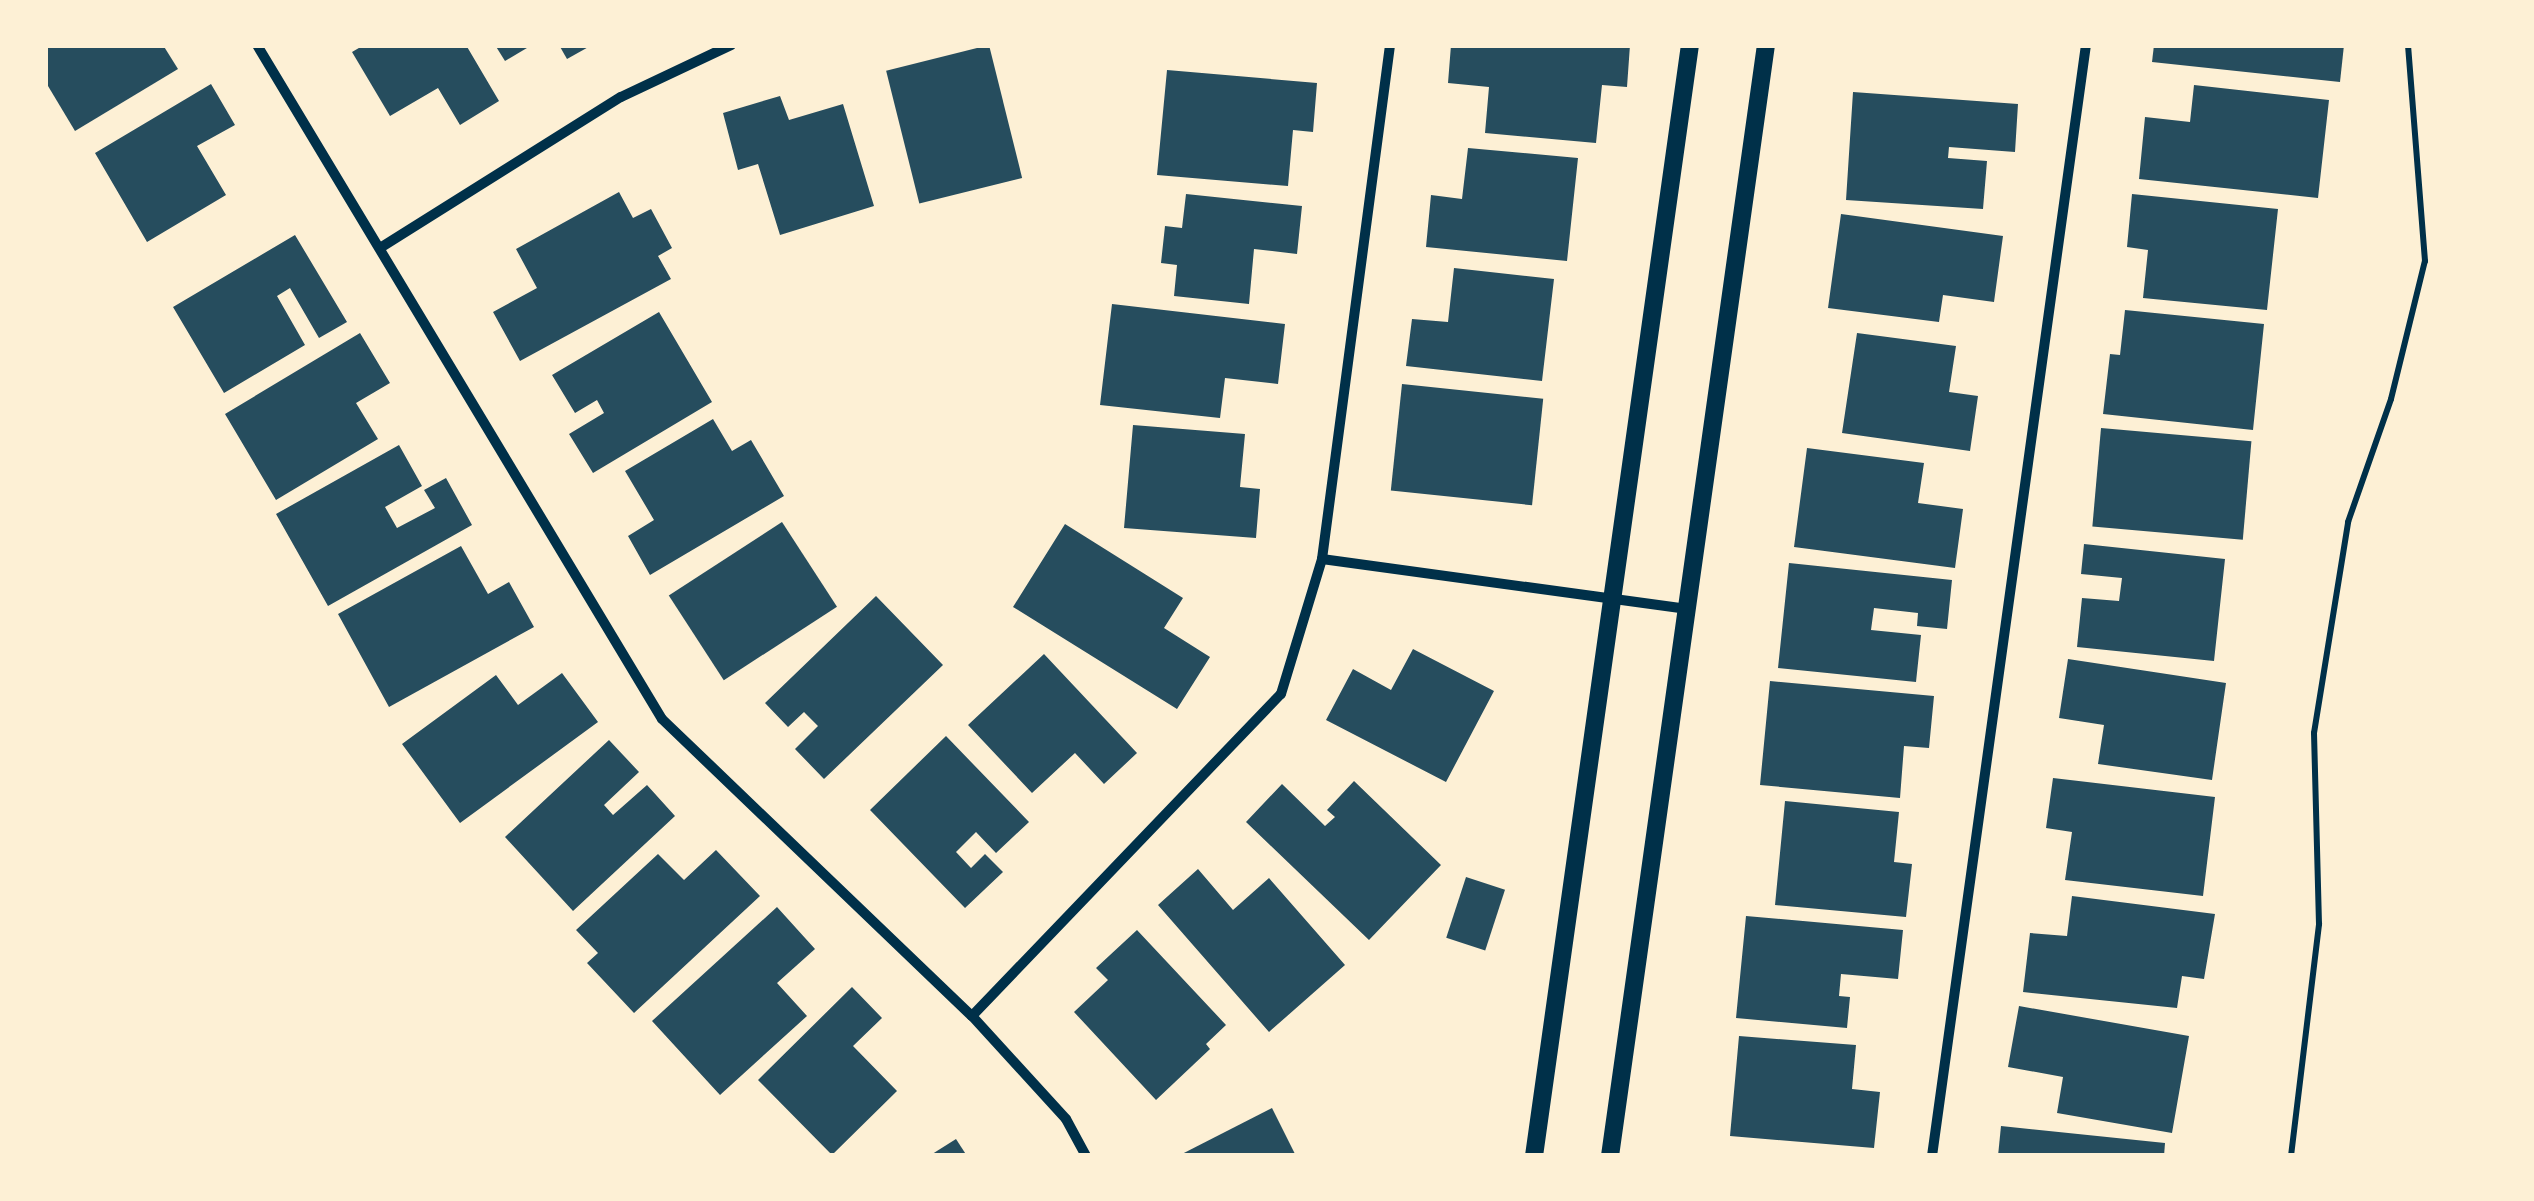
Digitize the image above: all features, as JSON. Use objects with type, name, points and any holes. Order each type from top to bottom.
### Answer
[{"type":"street","points":[[258,45],[662,719],[972,1016],[1066,1119],[1086,1156]]},
{"type":"street","points":[[380,248],[621,97],[731,45]]},
{"type":"street","points":[[972,1016],[1282,694],[1322,559],[1390,45]]},
{"type":"street","points":[[1534,1156],[1690,45]]},
{"type":"street","points":[[1610,1156],[1766,45]]},
{"type":"street","points":[[1932,1156],[2086,45]]},
{"type":"street","points":[[1322,559],[1686,610]]},
{"type":"path","points":[[2291,1156],[2320,906],[2314,733],[2348,522],[2391,398],[2425,261],[2408,45]]},
{"type":"building","points":[[45,45],[163,45],[178,69],[75,131],[45,81]]},
{"type":"building","points":[[364,45],[466,45],[499,101],[460,125],[438,88],[390,116],[352,52]]},
{"type":"building","points":[[495,45],[532,45],[505,61]]},
{"type":"building","points":[[559,45],[592,45],[567,59]]},
{"type":"building","points":[[989,45],[1022,178],[919,204],[886,71]]},
{"type":"building","points":[[1451,45],[1630,45],[1627,87],[1602,85],[1596,143],[1485,133],[1489,87],[1448,83]]},
{"type":"building","points":[[2154,45],[2344,45],[2340,82],[2152,62]]},
{"type":"building","points":[[1167,70],[1317,83],[1313,132],[1293,130],[1288,186],[1157,175]]},
{"type":"building","points":[[211,84],[235,125],[197,146],[226,195],[147,242],[95,153]]},
{"type":"building","points":[[2194,85],[2329,100],[2318,198],[2139,179],[2145,117],[2190,122]]},
{"type":"building","points":[[1853,92],[2018,104],[2015,152],[1949,147],[1948,158],[1987,161],[1983,209],[1846,200]]},
{"type":"building","points":[[780,96],[789,120],[843,104],[874,206],[780,235],[758,164],[738,170],[723,113]]},
{"type":"building","points":[[1468,148],[1578,158],[1567,261],[1426,247],[1431,195],[1462,199]]},
{"type":"building","points":[[619,192],[633,218],[651,209],[672,248],[658,256],[671,279],[520,361],[493,312],[537,288],[516,249]]},
{"type":"building","points":[[1186,194],[1302,206],[1297,254],[1254,249],[1249,304],[1174,296],[1177,265],[1161,263],[1165,226],[1182,228]]},
{"type":"building","points":[[2132,194],[2278,209],[2267,310],[2143,298],[2148,250],[2127,247]]},
{"type":"building","points":[[1841,214],[2003,236],[1994,302],[1943,295],[1939,322],[1828,308]]},
{"type":"building","points":[[295,235],[347,322],[319,338],[290,288],[277,296],[305,345],[224,393],[173,307]]},
{"type":"building","points":[[1454,268],[1554,279],[1542,381],[1406,366],[1412,319],[1448,322]]},
{"type":"building","points":[[1112,304],[1285,324],[1278,384],[1225,378],[1220,418],[1100,405]]},
{"type":"building","points":[[2125,310],[2264,324],[2253,430],[2103,414],[2110,354],[2120,355]]},
{"type":"building","points":[[659,312],[712,402],[593,473],[569,434],[604,413],[597,400],[575,413],[552,375]]},
{"type":"building","points":[[360,333],[390,383],[356,403],[378,439],[276,500],[225,414]]},
{"type":"building","points":[[1857,333],[1956,346],[1949,392],[1978,396],[1970,451],[1842,433]]},
{"type":"building","points":[[1402,384],[1543,399],[1532,505],[1391,490]]},
{"type":"building","points":[[713,419],[732,451],[751,440],[784,496],[650,575],[628,536],[654,520],[625,471]]},
{"type":"building","points":[[1133,425],[1245,434],[1240,487],[1260,489],[1256,538],[1124,528]]},
{"type":"building","points":[[2101,428],[2251,441],[2243,540],[2092,527]]},
{"type":"building","points":[[399,445],[422,486],[385,507],[397,528],[435,508],[424,490],[446,478],[472,525],[328,606],[276,514]]},
{"type":"building","points":[[1807,448],[1924,463],[1918,503],[1963,509],[1955,568],[1794,547]]},
{"type":"building","points":[[782,522],[837,607],[724,680],[669,596]]},
{"type":"building","points":[[1065,524],[1183,598],[1164,628],[1210,657],[1177,709],[1013,607]]},
{"type":"building","points":[[2084,544],[2225,559],[2214,661],[2077,647],[2082,598],[2119,601],[2122,578],[2081,574]]},
{"type":"building","points":[[461,546],[488,594],[509,582],[534,627],[389,707],[338,614]]},
{"type":"building","points":[[1789,563],[1952,580],[1947,629],[1917,626],[1918,613],[1874,608],[1871,630],[1921,635],[1916,682],[1778,668]]},
{"type":"building","points":[[876,596],[943,665],[824,779],[795,749],[818,726],[804,712],[788,727],[765,703]]},
{"type":"building","points":[[1413,649],[1494,691],[1446,782],[1326,720],[1353,669],[1391,690]]},
{"type":"building","points":[[1044,654],[1137,753],[1104,784],[1075,753],[1032,793],[968,725]]},
{"type":"building","points":[[2068,659],[2226,683],[2212,780],[2098,764],[2104,725],[2059,718]]},
{"type":"building","points":[[562,673],[598,722],[460,823],[402,744],[496,675],[518,705]]},
{"type":"building","points":[[1770,681],[1934,696],[1929,748],[1904,746],[1900,798],[1760,785]]},
{"type":"building","points":[[946,736],[1029,822],[996,853],[976,832],[956,852],[971,868],[985,854],[1003,872],[965,908],[870,810]]},
{"type":"building","points":[[609,740],[639,772],[604,805],[613,815],[647,785],[675,816],[573,911],[505,837]]},
{"type":"building","points":[[2053,778],[2215,797],[2203,896],[2065,880],[2072,832],[2046,828]]},
{"type":"building","points":[[1354,781],[1441,865],[1369,940],[1246,822],[1282,784],[1325,826],[1335,817],[1327,810]]},
{"type":"building","points":[[1785,801],[1899,812],[1894,862],[1912,864],[1906,917],[1775,905]]},
{"type":"building","points":[[716,850],[760,896],[634,1013],[587,963],[598,953],[576,930],[658,854],[684,880]]},
{"type":"building","points":[[1198,869],[1233,910],[1269,878],[1345,965],[1269,1032],[1158,905]]},
{"type":"building","points":[[1466,877],[1505,890],[1485,951],[1446,938]]},
{"type":"building","points":[[2072,896],[2215,914],[2204,979],[2182,976],[2177,1008],[2023,992],[2030,933],[2067,936]]},
{"type":"building","points":[[777,907],[815,949],[777,983],[807,1016],[720,1095],[652,1021]]},
{"type":"building","points":[[1746,916],[1903,930],[1898,979],[1841,974],[1839,996],[1850,997],[1847,1028],[1736,1018]]},
{"type":"building","points":[[1137,930],[1226,1025],[1206,1044],[1210,1049],[1156,1100],[1074,1012],[1108,980],[1096,968]]},
{"type":"building","points":[[852,987],[882,1018],[853,1046],[897,1091],[832,1155],[758,1080]]},
{"type":"building","points":[[2019,1006],[2189,1036],[2172,1133],[2057,1113],[2063,1077],[2008,1067]]},
{"type":"building","points":[[1739,1036],[1856,1045],[1852,1089],[1880,1092],[1874,1148],[1730,1136]]},
{"type":"building","points":[[1272,1108],[1296,1156],[1178,1156]]},
{"type":"building","points":[[2001,1126],[2165,1143],[2164,1156],[1998,1156]]},
{"type":"building","points":[[956,1139],[967,1156],[929,1156]]}]
